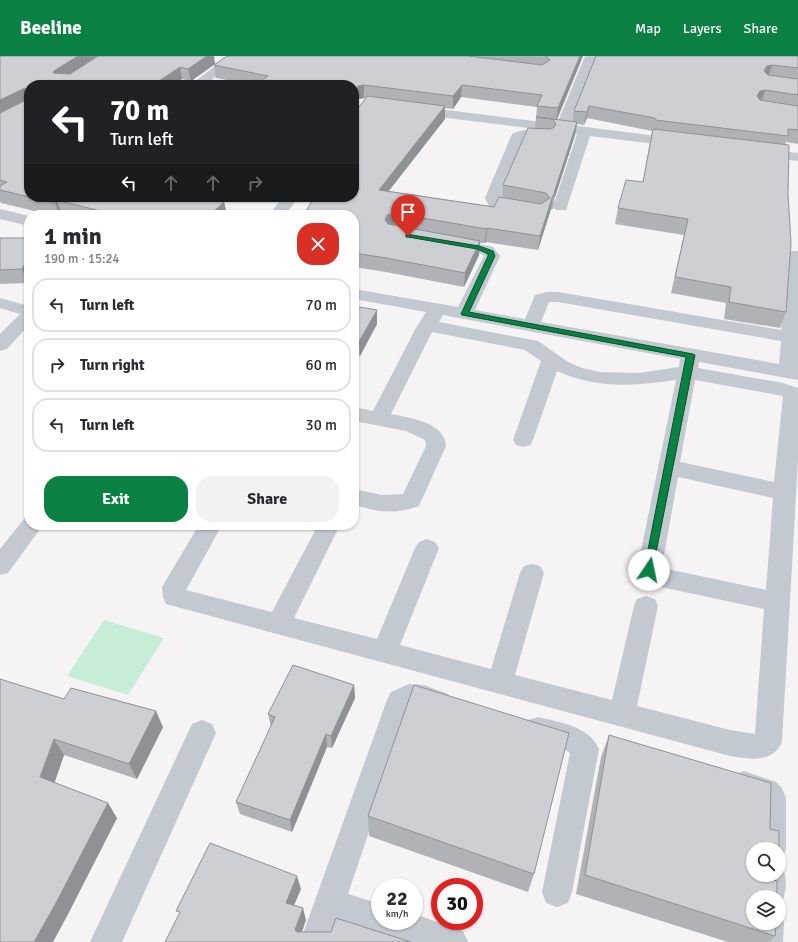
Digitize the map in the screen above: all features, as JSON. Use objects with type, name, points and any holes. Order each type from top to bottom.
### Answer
[{"type":"street","points":[[562,128],[591,56]]},
{"type":"street","points":[[203,80],[230,60],[216,58]]},
{"type":"street","points":[[402,108],[562,128],[583,136]]},
{"type":"street","points":[[540,211],[498,205],[492,201],[518,136],[524,134],[583,136],[695,145]]},
{"type":"street","points":[[561,207],[583,136]]},
{"type":"street","points":[[743,150],[798,157]]},
{"type":"street","points":[[281,210],[287,202]]},
{"type":"street","points":[[0,214],[24,220]]},
{"type":"street","points":[[433,240],[479,248],[491,252],[492,256],[464,314]]},
{"type":"street","points":[[379,419],[425,328],[433,317],[464,314],[533,333],[551,360],[577,373],[600,378],[616,380],[639,379],[689,363],[793,373],[790,337],[795,255]]},
{"type":"street","points":[[208,530],[174,587],[175,597],[384,653],[730,742],[751,747],[762,747],[768,742],[784,492],[794,398],[791,392],[783,388],[689,363],[533,333],[433,317],[359,295]]},
{"type":"street","points":[[533,333],[541,299],[547,297],[558,297],[790,337]]},
{"type":"street","points":[[0,303],[24,310]]},
{"type":"street","points":[[0,345],[24,320]]},
{"type":"street","points":[[523,440],[551,360]]},
{"type":"street","points":[[689,363],[649,570],[661,577],[777,602]]},
{"type":"street","points":[[359,415],[420,428],[431,434],[436,439],[436,446],[411,500],[399,505],[382,504],[359,498]]},
{"type":"street","points":[[668,467],[784,492]]},
{"type":"street","points":[[0,566],[28,530]]},
{"type":"street","points":[[278,625],[326,530]]},
{"type":"street","points":[[384,653],[427,548]]},
{"type":"street","points":[[500,682],[532,573]]},
{"type":"street","points":[[622,714],[646,606]]},
{"type":"street","points":[[316,942],[400,700],[405,695],[412,694],[465,709]]},
{"type":"street","points":[[517,723],[570,738],[579,742],[585,749],[557,892]]},
{"type":"street","points":[[106,942],[202,733]]},
{"type":"street","points":[[722,778],[766,792],[772,798],[770,842]]},
{"type":"street","points":[[329,904],[371,917]]},
{"type":"street","points":[[414,930],[452,942]]},
{"type":"street","points":[[767,942],[768,930]]},
{"type":"green space","points":[[104,620],[164,638],[128,695],[67,676]]},
{"type":"building","points":[[0,56],[78,56],[53,73],[70,74],[98,56],[207,56],[188,69],[180,67],[160,80],[24,80],[24,88],[0,100]]},
{"type":"building","points":[[227,56],[468,56],[542,65],[550,60],[545,56],[580,56],[558,108],[537,106],[542,95],[462,85],[453,96],[364,85],[359,86],[359,80],[262,80],[268,76],[214,65]]},
{"type":"building","points":[[596,56],[798,56],[798,68],[772,65],[767,66],[764,71],[768,75],[798,79],[798,95],[765,90],[760,91],[757,96],[760,100],[798,106],[798,130],[788,129],[788,136],[655,120],[655,118],[589,106],[587,112],[574,111]]},
{"type":"building","points":[[367,96],[445,106],[379,190],[494,207],[499,197],[541,204],[550,198],[546,193],[503,185],[528,128],[553,128],[556,125],[553,119],[577,122],[554,193],[555,195],[553,195],[540,236],[486,229],[394,213],[387,215],[385,220],[388,224],[480,241],[465,273],[359,254],[359,210],[307,210],[311,202],[359,202],[360,106]]},
{"type":"building","points":[[24,101],[24,196],[0,190],[0,186],[7,182],[0,180],[0,113]]},
{"type":"building","points":[[653,129],[789,145],[788,194],[791,243],[786,312],[729,302],[731,287],[675,277],[688,219],[618,208],[626,180],[643,182]]},
{"type":"building","points":[[65,202],[224,202],[215,210],[96,210]]},
{"type":"building","points":[[0,238],[24,238],[24,265],[22,269],[0,270]]},
{"type":"building","points":[[359,307],[377,310],[359,342]]},
{"type":"building","points":[[293,665],[354,685],[331,736],[326,734],[290,820],[236,802],[275,717],[268,714]]},
{"type":"building","points":[[0,679],[64,699],[71,688],[156,711],[129,764],[54,739],[40,777],[108,803],[34,942],[0,942]]},
{"type":"building","points":[[414,685],[569,733],[534,874],[368,816]]},
{"type":"building","points":[[609,735],[771,783],[770,829],[779,831],[779,842],[746,842],[746,882],[777,882],[777,890],[746,890],[746,927],[585,875]]},
{"type":"building","points":[[210,843],[297,876],[286,903],[303,908],[295,930],[297,932],[331,932],[336,918],[411,942],[165,942],[180,912],[176,911]]},
{"type":"building","points":[[756,930],[776,930],[775,936]]},
{"type":"route","points":[[408,236],[479,248],[491,252],[492,256],[464,314],[691,355],[649,570]]}]
